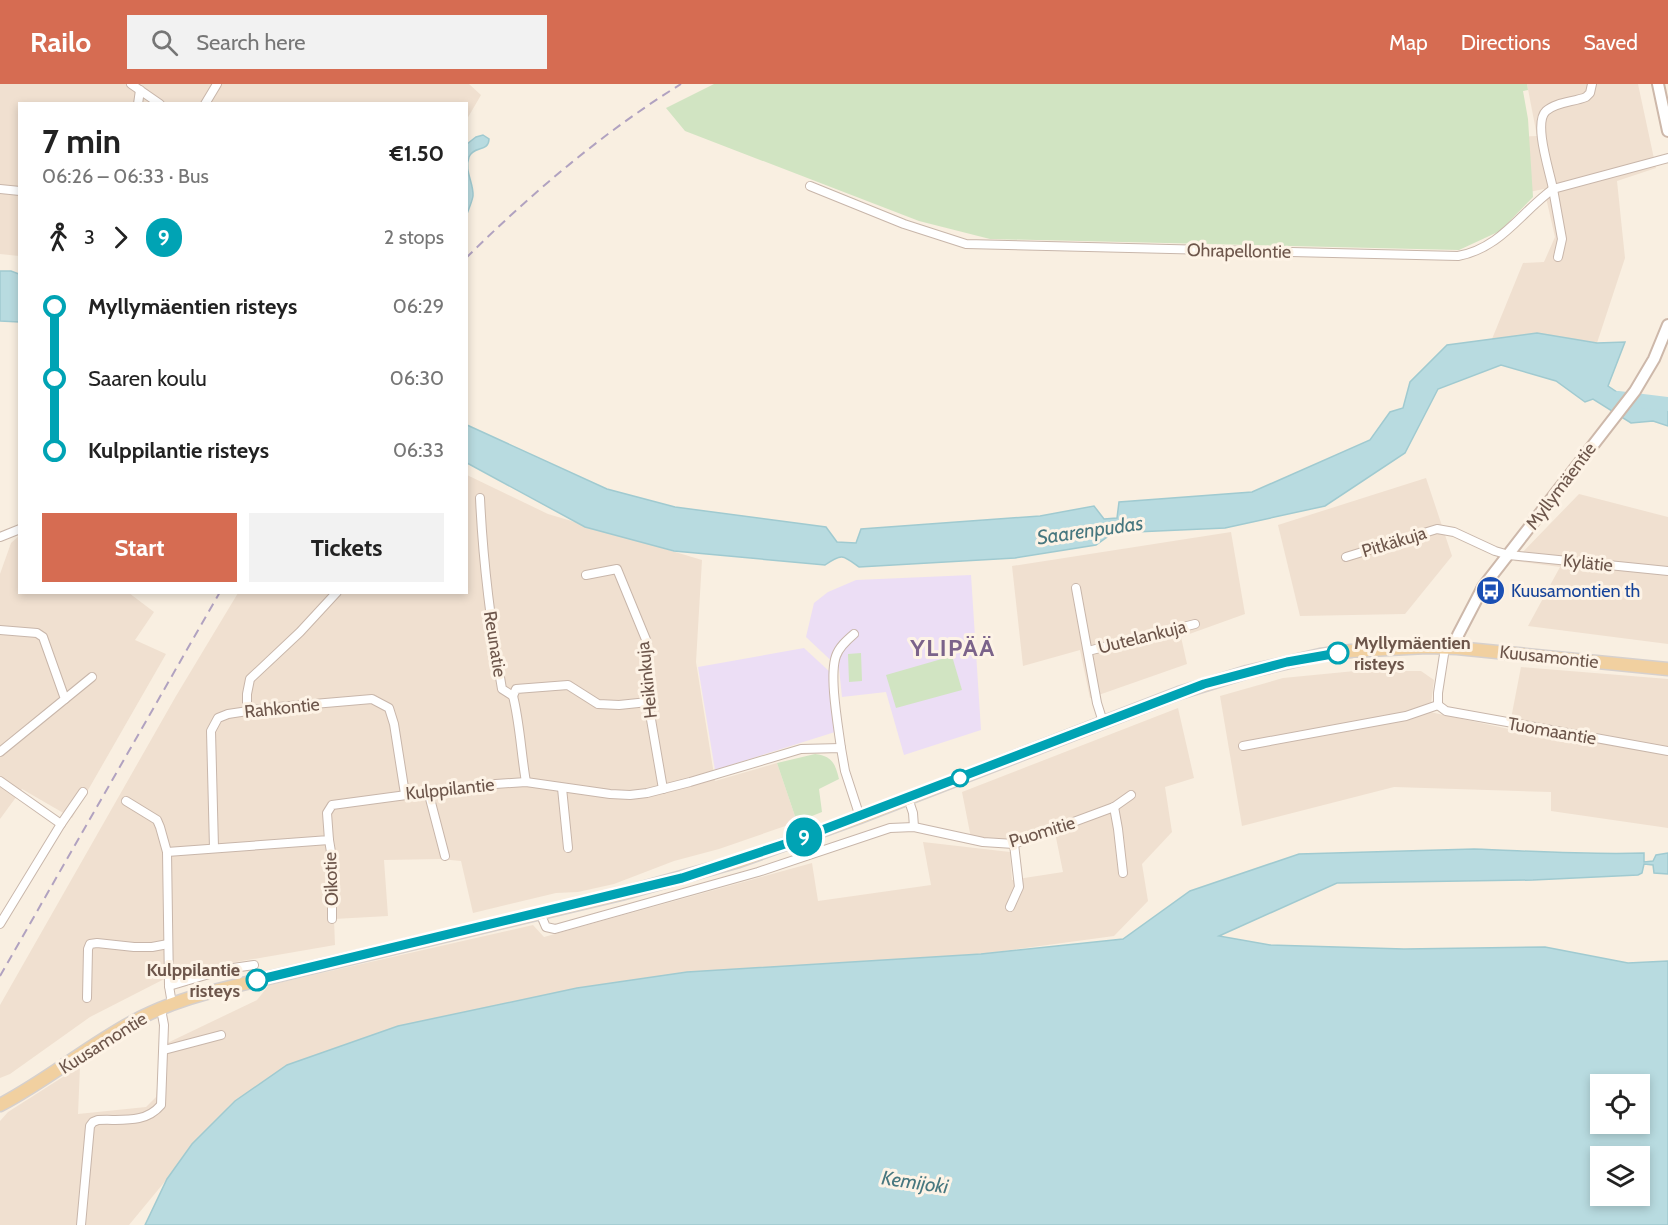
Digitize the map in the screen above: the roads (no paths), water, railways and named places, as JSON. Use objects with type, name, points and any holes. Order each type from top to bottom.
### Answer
[{"type":"main road","points":[[1658,84],[1668,131]]},
{"type":"main road","name":"Myllymäentie","points":[[1451,648],[1483,587],[1635,391],[1654,359],[1668,325]]},
{"type":"main road","name":"Kuusamontie","points":[[0,1105],[42,1082],[113,1034],[167,1006],[230,987],[682,878],[739,861],[860,817],[1204,684],[1287,662],[1351,651],[1451,648],[1668,669]]},
{"type":"street","points":[[131,84],[157,102]]},
{"type":"street","points":[[206,102],[217,84]]},
{"type":"street","points":[[1558,257],[1562,239],[1542,138],[1541,117],[1548,110],[1586,97],[1590,93],[1592,84]]},
{"type":"street","points":[[138,102],[140,90]]},
{"type":"street","points":[[1553,189],[1668,158]]},
{"type":"street","name":"Ohrapellontie","points":[[810,186],[904,224],[966,244],[1458,256],[1475,252],[1495,242],[1553,189]]},
{"type":"street","points":[[0,189],[18,191]]},
{"type":"street","name":"Reunatie","points":[[480,498],[482,540],[493,635],[502,689],[513,696],[520,725],[526,782]]},
{"type":"street","name":"Pitkäkuja","points":[[1346,557],[1437,529],[1454,532],[1509,555]]},
{"type":"street","points":[[0,537],[18,530]]},
{"type":"street","name":"Kylätie","points":[[1509,555],[1668,571]]},
{"type":"street","name":"Heikinkuja","points":[[586,574],[617,569],[647,642],[648,702],[663,789]]},
{"type":"street","name":"Uutelankuja","points":[[1076,588],[1097,703],[1103,722]]},
{"type":"street","points":[[247,711],[250,679],[300,632],[335,594]]},
{"type":"street","name":"Uutelankuja","points":[[1088,651],[1195,624]]},
{"type":"street","points":[[0,630],[37,633],[43,637],[65,699]]},
{"type":"street","points":[[854,634],[845,642],[836,656],[834,683],[845,771],[860,817]]},
{"type":"street","points":[[1243,746],[1406,716],[1438,705],[1438,693],[1451,648]]},
{"type":"street","points":[[0,752],[92,676]]},
{"type":"street","points":[[513,696],[516,689],[568,685],[598,704],[619,705],[648,702]]},
{"type":"street","name":"Rahkontie","points":[[214,848],[211,731],[218,718],[228,714],[372,699],[389,708],[394,724],[405,794]]},
{"type":"street","name":"Tuomaantie","points":[[1438,705],[1446,711],[1668,751]]},
{"type":"street","name":"Kulppilantie","points":[[329,840],[327,813],[332,805],[481,784],[526,782],[630,795],[663,789],[801,748],[841,748]]},
{"type":"street","points":[[0,781],[61,824]]},
{"type":"street","points":[[562,788],[568,848]]},
{"type":"street","points":[[428,791],[445,856]]},
{"type":"street","points":[[0,924],[83,792]]},
{"type":"street","name":"Puomitie","points":[[540,913],[546,927],[555,929],[758,872],[890,828],[914,827],[983,842],[1014,844],[1114,807],[1131,795]]},
{"type":"street","points":[[908,798],[913,813],[914,827]]},
{"type":"street","points":[[81,1225],[90,1126],[98,1120],[144,1119],[154,1114],[161,1105],[168,986],[167,852],[157,820],[126,801]]},
{"type":"street","points":[[1114,807],[1123,873]]},
{"type":"street","points":[[167,852],[329,840]]},
{"type":"street","name":"Oikotie","points":[[329,840],[332,858],[332,919]]},
{"type":"street","points":[[1010,907],[1019,887],[1014,844]]},
{"type":"street","points":[[87,998],[90,944],[152,947],[168,944]]},
{"type":"street","points":[[168,986],[233,967],[254,965]]},
{"type":"street","points":[[164,1050],[221,1035]]},
{"type":"water","points":[[483,135],[489,139],[488,143],[484,148],[474,151],[468,162],[468,143]]},
{"type":"water","points":[[468,172],[472,186],[473,196],[468,211]]},
{"type":"water","points":[[0,271],[11,271],[18,274],[18,322],[0,321]]},
{"type":"water","points":[[1537,333],[1597,343],[1625,342],[1608,386],[1638,406],[1668,399],[1668,426],[1653,421],[1631,423],[1593,399],[1585,402],[1556,381],[1501,365],[1438,389],[1405,453],[1325,506],[1225,528],[1135,532],[1117,530],[1096,545],[1015,558],[859,567],[842,557],[825,565],[674,551],[585,527],[468,464],[468,425],[607,489],[675,507],[826,527],[837,542],[856,543],[861,529],[1040,516],[1094,506],[1104,519],[1117,518],[1119,502],[1252,492],[1370,440],[1390,412],[1403,408],[1410,382],[1447,345]]},
{"type":"water","name":"Kemijoki","points":[[1474,849],[1644,853],[1644,862],[1653,861],[1656,855],[1668,853],[1668,874],[1654,873],[1653,865],[1644,864],[1642,873],[1638,875],[1533,880],[1337,883],[1219,936],[1270,945],[1404,949],[1545,947],[1628,963],[1668,961],[1668,1225],[145,1225],[167,1179],[192,1144],[235,1101],[287,1065],[398,1026],[577,988],[687,972],[981,954],[1123,939],[1190,891],[1299,854]]},
{"type":"waterway","name":"Saarenpudas","points":[[1618,398],[1668,404]]},
{"type":"railway","points":[[468,256],[516,210],[596,143],[681,84]]},
{"type":"railway","points":[[0,976],[219,594]]},
{"type":"place","name":"Kuusamontien th","points":[[1490,591]]},
{"type":"place","name":"Myllymäentien risteys","points":[[1338,653]]},
{"type":"place","name":"Kulppilantie risteys","points":[[257,980]]},
{"type":"district","name":"YLIPÄÄ","points":[[953,648]]}]
